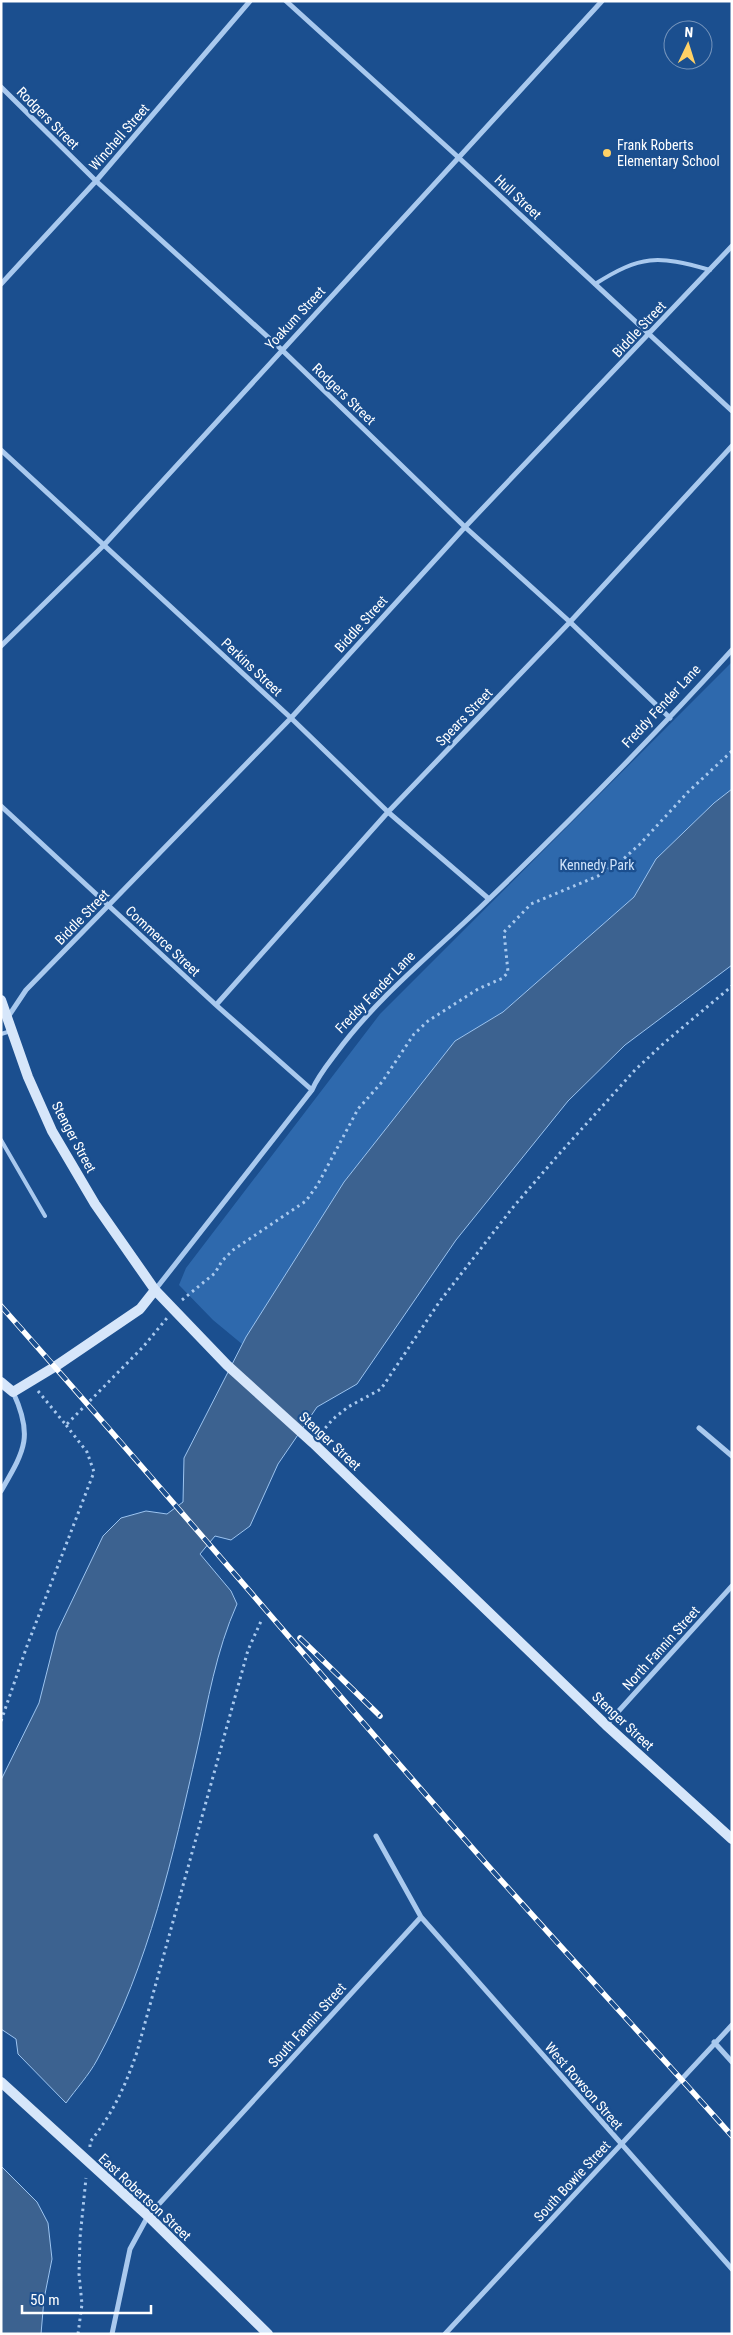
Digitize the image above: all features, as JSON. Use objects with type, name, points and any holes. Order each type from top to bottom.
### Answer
[{"type":"street","name":"Winchell Street","points":[[1,284],[96,181],[250,1]]},
{"type":"street","name":"Hull Street","points":[[286,1],[458,156],[732,410]]},
{"type":"street","name":"Yoakum Street","points":[[1,646],[104,544],[602,1]]},
{"type":"street","name":"Rodgers Street","points":[[1,87],[96,181],[281,349],[465,527],[570,622],[670,718]]},
{"type":"street","name":"Biddle Street","points":[[7,1017],[26,990],[291,718],[465,527],[732,246]]},
{"type":"street","name":"Spears Street","points":[[216,1005],[388,812],[570,622],[732,446]]},
{"type":"street","name":"Perkins Street","points":[[1,450],[291,718],[388,812],[489,899]]},
{"type":"street","name":"Freddy Fender Lane","points":[[13,1392],[56,1366],[140,1309],[312,1090],[320,1075],[359,1025],[385,997],[489,899],[670,718],[732,650]]},
{"type":"street","name":"Commerce Street","points":[[1,806],[216,1005],[312,1090]]},
{"type":"street","name":"Stenger Street","points":[[1,1000],[28,1077],[52,1131],[95,1204],[154,1290],[227,1365],[312,1443],[606,1724],[730,1838]]},
{"type":"street","points":[[1,1382],[13,1392],[23,1414],[25,1429],[22,1455],[1,1491]]},
{"type":"street","points":[[699,1428],[732,1456]]},
{"type":"street","name":"North Fannin Street","points":[[606,1724],[732,1586]]},
{"type":"street","points":[[376,1836],[421,1917]]},
{"type":"street","name":"West Rowson Street","points":[[421,1917],[620,2145],[732,2269]]},
{"type":"street","name":"South Fannin Street","points":[[112,2334],[130,2249],[148,2216],[421,1917]]},
{"type":"street","name":"South Bowie Street","points":[[445,2334],[714,2042],[732,2025]]},
{"type":"street","points":[[714,2042],[732,2062]]},
{"type":"street","name":"East Robertson Street","points":[[1,2082],[148,2216],[268,2334]]},
{"type":"lane","points":[[595,284],[621,268],[640,261],[671,260],[710,270]]},
{"type":"lane","points":[[1,1034],[12,1030]]},
{"type":"lane","points":[[1,1140],[45,1216]]},
{"type":"path","points":[[66,1425],[143,1347],[188,1293],[214,1273],[233,1250],[306,1200],[318,1184],[358,1110],[382,1082],[414,1034],[428,1021],[478,989],[503,978],[508,972],[504,932],[509,926],[531,904],[598,876],[621,861],[640,844],[671,808],[732,750]]},
{"type":"path","points":[[312,1443],[333,1419],[381,1389],[440,1301],[514,1206],[610,1098],[664,1043],[732,986]]},
{"type":"path","points":[[1,1721],[27,1646],[94,1472],[87,1452],[30,1381]]},
{"type":"path","points":[[78,2334],[82,2304],[79,2274],[80,2238],[90,2142],[109,2117],[129,2076],[137,2052],[248,1650],[262,1619]]},
{"type":"green space","name":"Kennedy Park","points":[[732,662],[732,789],[714,803],[656,859],[634,897],[503,1012],[455,1041],[344,1182],[242,1344],[213,1320],[179,1285],[186,1268],[380,1014]]},
{"type":"shaded area","points":[[732,789],[732,965],[625,1045],[568,1101],[456,1240],[357,1384],[317,1407],[278,1464],[250,1526],[231,1540],[215,1536],[200,1554],[231,1591],[237,1604],[218,1658],[169,1869],[145,1948],[115,2024],[97,2060],[66,2103],[18,2054],[16,2039],[1,2029],[1,1780],[39,1703],[57,1632],[103,1536],[121,1518],[146,1511],[167,1514],[183,1502],[184,1458],[246,1337],[344,1182],[455,1041],[503,1012],[634,897],[656,859],[714,803]]},
{"type":"shaded area","points":[[1,2166],[37,2202],[48,2223],[52,2259],[44,2299],[41,2334],[1,2334]]},
{"type":"railway","points":[[1,1306],[475,1851],[732,2136]]},
{"type":"railway","points":[[300,1638],[380,1716]]},
{"type":"place","name":"Frank Roberts Elementary School","points":[[607,153]]}]
